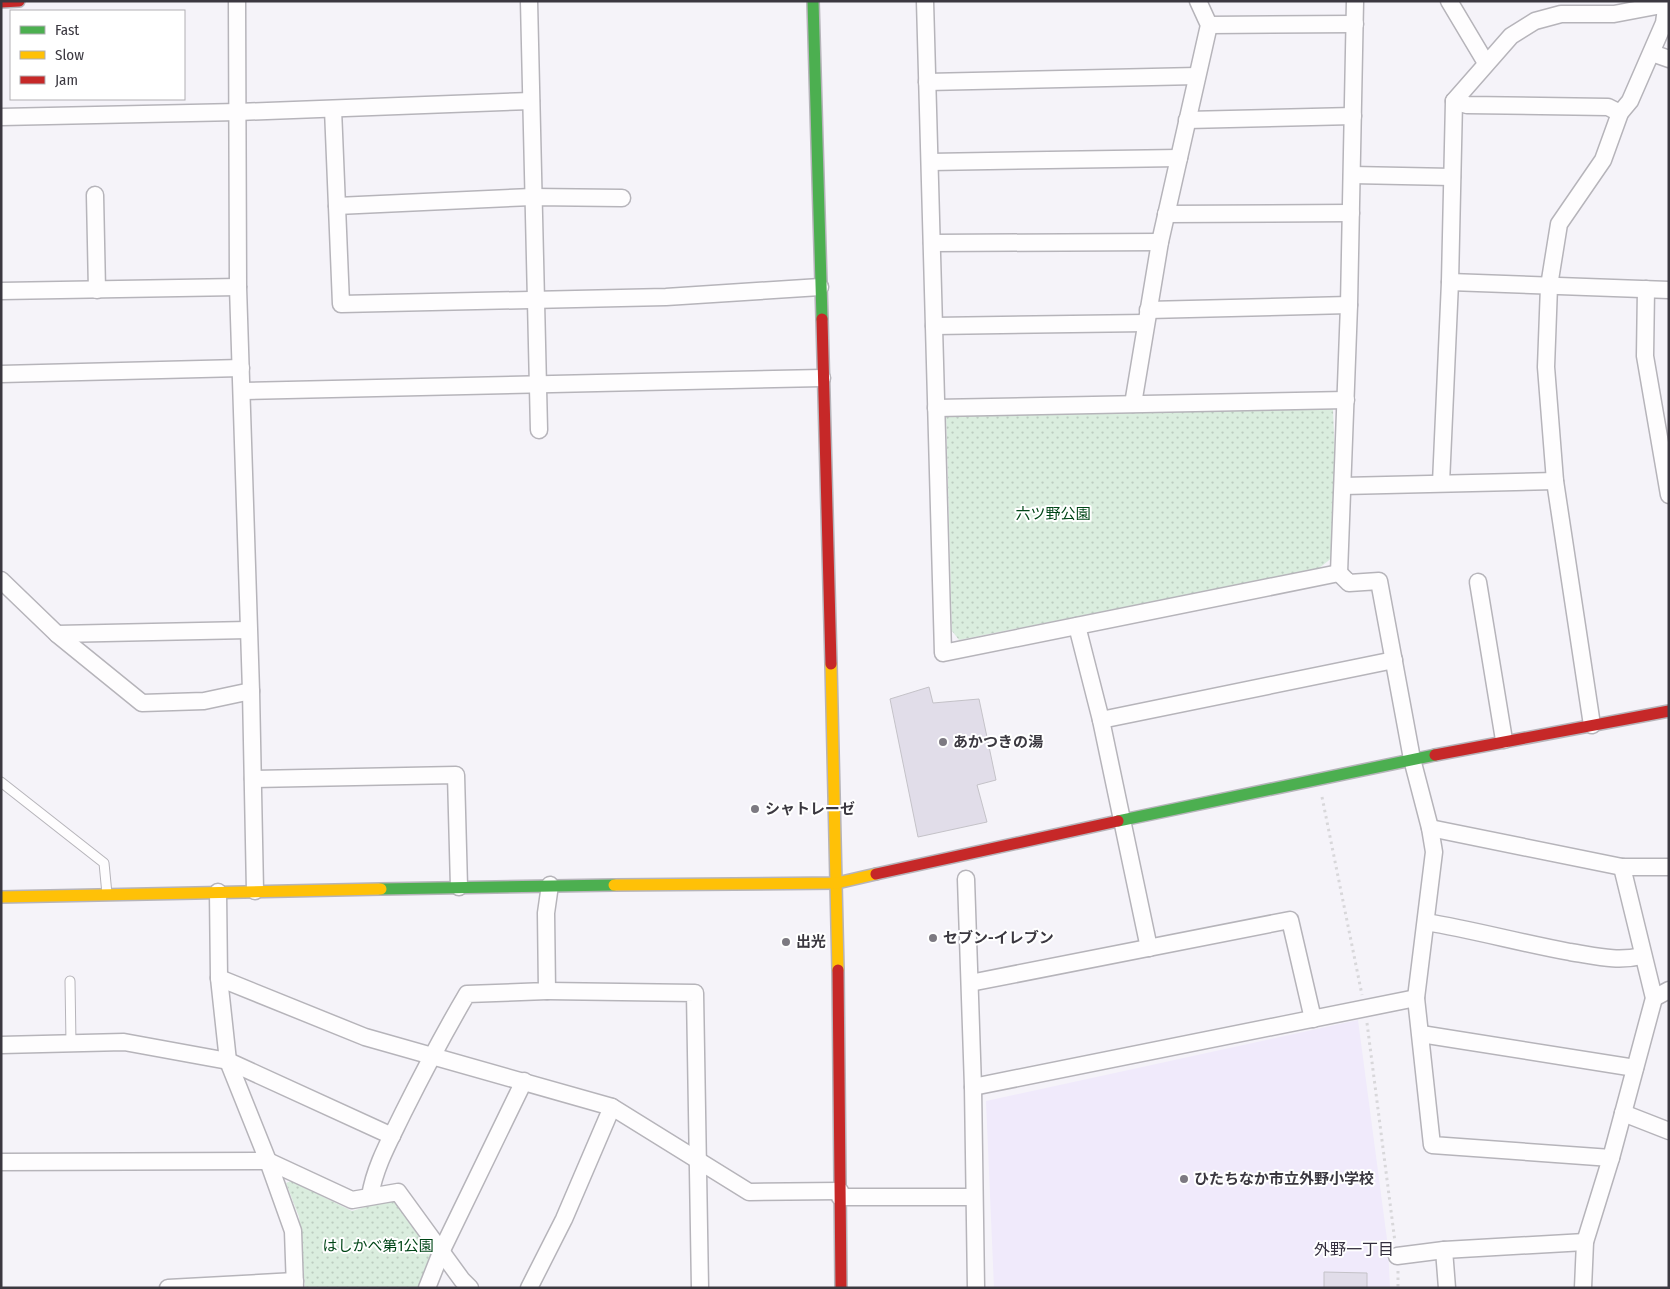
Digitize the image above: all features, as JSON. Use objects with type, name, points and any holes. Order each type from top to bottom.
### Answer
[{"type":"street","points":[[1,2],[19,1]]},
{"type":"street","points":[[237,1],[238,287],[251,691],[255,891]]},
{"type":"street","points":[[530,1],[532,197],[539,430]]},
{"type":"street","points":[[813,1],[837,883],[841,1288]]},
{"type":"street","points":[[925,1],[943,653],[1339,574]]},
{"type":"street","points":[[1132,404],[1160,242],[1209,25],[1198,1]]},
{"type":"street","points":[[1339,574],[1349,305],[1355,1]]},
{"type":"street","points":[[1449,1],[1486,63]]},
{"type":"street","points":[[1441,483],[1450,282],[1454,101],[1511,36],[1534,21],[1561,14],[1614,14],[1667,3],[1664,22],[1652,53],[1630,101],[1620,113],[1603,160],[1559,224],[1549,286],[1546,367],[1555,481],[1592,725]]},
{"type":"street","points":[[1209,25],[1354,24]]},
{"type":"street","points":[[1652,53],[1669,59]]},
{"type":"street","points":[[927,82],[1197,76]]},
{"type":"street","points":[[1,117],[238,112],[531,101]]},
{"type":"street","points":[[1454,101],[1467,105],[1608,107],[1620,113]]},
{"type":"street","points":[[333,109],[341,304],[666,297],[820,287]]},
{"type":"street","points":[[1187,120],[1353,116]]},
{"type":"street","points":[[930,162],[1178,158]]},
{"type":"street","points":[[1352,175],[1452,178]]},
{"type":"street","points":[[95,195],[96,290]]},
{"type":"street","points":[[337,206],[532,197],[622,198]]},
{"type":"street","points":[[1166,214],[1351,213]]},
{"type":"street","points":[[932,243],[1160,242]]},
{"type":"street","points":[[1450,282],[1669,290]]},
{"type":"street","points":[[1,291],[238,287]]},
{"type":"street","points":[[1646,289],[1645,356],[1669,495]]},
{"type":"street","points":[[934,326],[1147,317],[1349,305]]},
{"type":"street","points":[[1,374],[241,368]]},
{"type":"street","points":[[242,391],[822,378]]},
{"type":"street","points":[[936,408],[1346,400]]},
{"type":"street","points":[[1343,486],[1555,481]]},
{"type":"street","points":[[1339,574],[1349,583],[1379,581],[1412,759],[1430,828],[1434,852],[1416,998],[1432,1145],[1611,1158]]},
{"type":"street","points":[[1,580],[57,634],[142,703],[204,701],[251,691]]},
{"type":"street","points":[[1478,582],[1504,740]]},
{"type":"street","points":[[1077,626],[1101,720],[1149,948]]},
{"type":"street","points":[[57,634],[248,630]]},
{"type":"street","points":[[1101,720],[1394,660]]},
{"type":"street","points":[[1,897],[550,885],[837,883],[1122,820],[1412,759],[1504,740],[1669,711]]},
{"type":"street","points":[[253,779],[456,775],[459,887]]},
{"type":"street","points":[[1430,828],[1622,867],[1669,867]]},
{"type":"street","points":[[1583,1288],[1585,1242],[1611,1158],[1654,998],[1642,956],[1622,867]]},
{"type":"street","points":[[966,879],[973,1087],[976,1288]]},
{"type":"street","points":[[547,991],[546,913],[550,885]]},
{"type":"street","points":[[168,1288],[295,1284],[293,1231],[268,1161],[228,1061],[220,978],[218,892]]},
{"type":"street","points":[[970,983],[1290,920],[1313,1019]]},
{"type":"street","points":[[1426,922],[1476,931],[1518,943],[1621,960],[1642,956]]},
{"type":"street","points":[[220,978],[365,1037],[612,1106],[698,1158],[749,1192],[974,1198]]},
{"type":"street","points":[[1654,998],[1669,990]]},
{"type":"street","points":[[370,1196],[374,1175],[392,1136],[432,1056],[467,994],[547,991],[695,993],[700,1288]]},
{"type":"street","points":[[973,1087],[1365,1010],[1416,998]]},
{"type":"street","points":[[1421,1034],[1635,1068]]},
{"type":"street","points":[[1,1045],[124,1042],[228,1061],[392,1136]]},
{"type":"street","points":[[427,1288],[442,1250],[524,1081]]},
{"type":"street","points":[[529,1288],[564,1219],[612,1106]]},
{"type":"street","points":[[1623,1113],[1669,1131]]},
{"type":"street","points":[[1,1162],[268,1161],[352,1200],[398,1192],[431,1239],[442,1250],[462,1280],[470,1288]]},
{"type":"street","points":[[1397,1256],[1444,1250],[1585,1242]]},
{"type":"street","points":[[1444,1250],[1447,1288]]},
{"type":"lane","points":[[1,782],[104,863],[107,894]]},
{"type":"lane","points":[[70,981],[71,1043]]},
{"type":"path","points":[[1319,779],[1365,1010],[1397,1256],[1398,1288]]},
{"type":"shaded area","name":"ひたちなか市立外野小学校","points":[[1358,1020],[1388,1247],[1390,1288],[994,1288],[986,1101]]},
{"type":"green space","name":"六ツ野公園","points":[[1319,403],[1333,409],[1336,483],[1333,557],[1318,569],[959,640],[952,631],[946,412]]},
{"type":"green space","name":"はしかべ第1公園","points":[[291,1181],[352,1211],[395,1198],[432,1251],[432,1261],[419,1288],[305,1288],[299,1217],[286,1183]]},
{"type":"building","name":"あかつきの湯","points":[[929,687],[933,703],[979,699],[996,780],[977,785],[987,822],[918,837],[890,699]]},
{"type":"building","points":[[1324,1272],[1367,1273],[1367,1288],[1324,1288]]},
{"type":"traffic: fast","points":[[813,1],[822,319]]},
{"type":"traffic: fast","points":[[1118,821],[1435,755]]},
{"type":"traffic: fast","points":[[381,889],[614,885]]},
{"type":"traffic: slow","points":[[831,664],[838,970]]},
{"type":"traffic: slow","points":[[614,885],[837,883],[876,874]]},
{"type":"traffic: slow","points":[[1,897],[381,889]]},
{"type":"traffic: jam","points":[[1,2],[19,1]]},
{"type":"traffic: jam","points":[[822,319],[831,664]]},
{"type":"traffic: jam","points":[[1435,755],[1669,711]]},
{"type":"traffic: jam","points":[[876,874],[1118,821]]},
{"type":"traffic: jam","points":[[838,970],[841,1288]]},
{"type":"place","name":"あかつきの湯","points":[[943,742]]},
{"type":"place","name":"シャトレーゼ","points":[[755,809]]},
{"type":"place","name":"セブン-イレブン","points":[[933,938]]},
{"type":"place","name":"出光","points":[[786,942]]},
{"type":"place","name":"ひたちなか市立外野小学校","points":[[1184,1179]]},
{"type":"district","name":"外野一丁目","points":[[1354,1249]]}]
